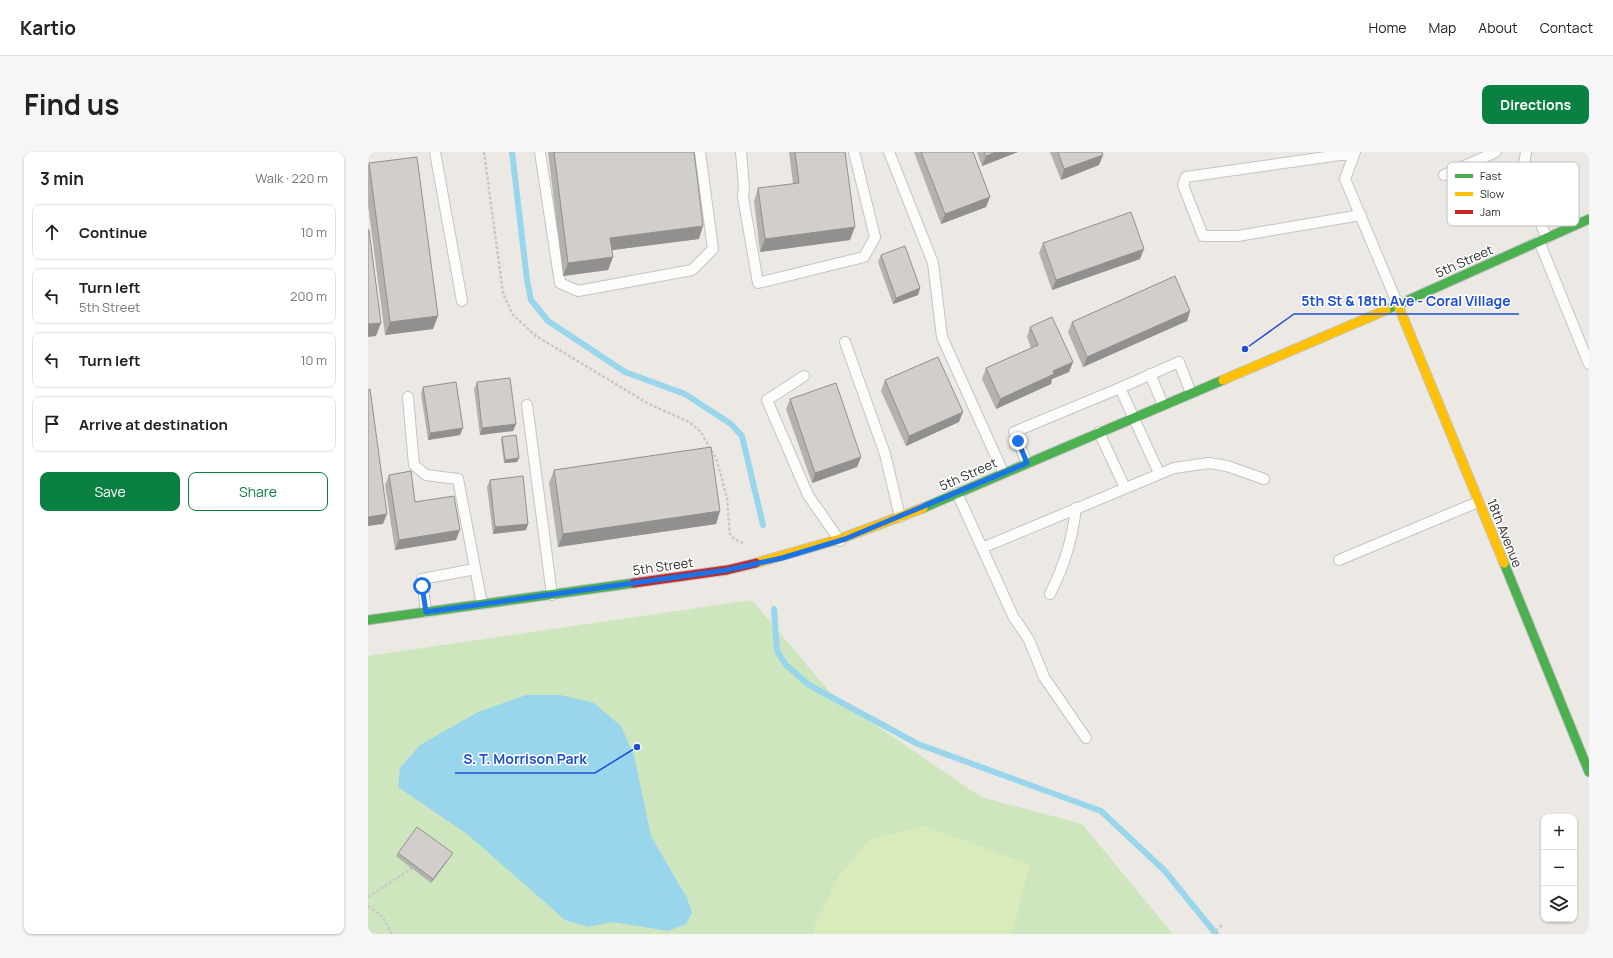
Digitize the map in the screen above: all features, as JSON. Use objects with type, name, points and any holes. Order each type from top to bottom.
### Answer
[{"type":"street","name":"5th Street","points":[[1579,223],[1589,219]]},
{"type":"street","name":"5th Street","points":[[368,620],[727,570],[782,558],[840,540],[957,493],[1003,472],[1398,305],[1573,226]]},
{"type":"street","name":"18th Avenue","points":[[1398,305],[1589,772]]},
{"type":"lane","points":[[435,152],[462,301]]},
{"type":"lane","points":[[540,152],[560,283],[578,291],[692,270],[713,250],[700,152]]},
{"type":"lane","points":[[740,152],[744,187],[743,198],[758,283],[864,257],[875,237],[854,152]]},
{"type":"lane","points":[[889,152],[933,263],[942,337],[1003,472]]},
{"type":"lane","points":[[1361,215],[1238,236],[1203,236],[1183,185],[1186,177],[1354,152],[1345,179],[1361,215],[1398,305]]},
{"type":"lane","points":[[1473,162],[1496,152]]},
{"type":"lane","points":[[1524,162],[1526,152]]},
{"type":"lane","points":[[1538,226],[1589,364]]},
{"type":"lane","points":[[845,342],[884,454],[900,517]]},
{"type":"lane","points":[[1027,463],[1014,432],[1179,362],[1191,393]]},
{"type":"lane","points":[[1150,374],[1163,405]]},
{"type":"lane","points":[[804,376],[767,400],[808,496],[840,540]]},
{"type":"lane","points":[[1120,388],[1159,473]]},
{"type":"lane","points":[[408,397],[414,465],[426,475],[458,479],[482,604]]},
{"type":"lane","points":[[527,405],[552,595]]},
{"type":"lane","points":[[1099,432],[1125,488]]},
{"type":"lane","points":[[982,548],[1174,468],[1209,463],[1227,466],[1264,479]]},
{"type":"lane","points":[[957,493],[1013,616],[1029,640],[1044,677],[1086,738]]},
{"type":"lane","points":[[1339,560],[1478,502]]},
{"type":"lane","points":[[1050,594],[1064,567],[1073,533],[1076,508]]},
{"type":"lane","points":[[426,612],[422,579],[475,569]]},
{"type":"path","points":[[484,152],[503,293],[513,316],[536,336],[649,404],[689,422],[700,432],[716,458],[727,499],[730,534],[740,543],[745,543]]},
{"type":"path","points":[[368,897],[412,868]]},
{"type":"path","points":[[368,906],[382,916],[392,934]]},
{"type":"path","points":[[1212,934],[1223,924]]},
{"type":"green space","points":[[752,600],[833,696],[981,797],[1082,824],[1173,934],[368,934],[368,656]]},
{"type":"green space","points":[[923,826],[1030,864],[1012,934],[813,934],[814,927],[839,876],[870,839]]},
{"type":"water","points":[[526,695],[560,695],[594,703],[621,726],[634,755],[651,836],[687,898],[692,913],[686,924],[668,931],[613,922],[588,927],[565,920],[467,834],[398,787],[400,768],[420,745],[478,712]]},
{"type":"building","points":[[554,152],[694,152],[703,226],[610,238],[613,257],[568,263]]},
{"type":"building","points":[[795,152],[845,152],[855,227],[765,239],[758,188],[799,183]]},
{"type":"building","points":[[921,152],[973,152],[990,197],[945,214]]},
{"type":"building","points":[[984,152],[996,152],[986,156]]},
{"type":"building","points":[[1058,152],[1102,152],[1103,155],[1064,169]]},
{"type":"building","points":[[417,157],[438,316],[390,322],[369,163]]},
{"type":"building","points":[[1131,212],[1144,249],[1056,280],[1043,243]]},
{"type":"building","points":[[368,230],[381,323],[368,324]]},
{"type":"building","points":[[905,246],[920,288],[896,298],[881,255]]},
{"type":"building","points":[[1175,276],[1190,311],[1087,357],[1072,322]]},
{"type":"building","points":[[1052,317],[1073,362],[1053,371],[1054,374],[1000,399],[986,368],[1038,345],[1030,327]]},
{"type":"building","points":[[938,357],[963,412],[909,436],[885,380]]},
{"type":"building","points":[[510,378],[516,424],[482,428],[477,382]]},
{"type":"building","points":[[456,382],[463,428],[430,433],[423,387]]},
{"type":"building","points":[[836,383],[861,457],[815,473],[790,399]]},
{"type":"building","points":[[370,389],[387,514],[368,517],[368,390]]},
{"type":"building","points":[[516,435],[519,458],[505,460],[502,437]]},
{"type":"building","points":[[711,447],[720,511],[563,534],[554,470]]},
{"type":"building","points":[[411,471],[415,502],[454,496],[460,530],[399,540],[389,475]]},
{"type":"building","points":[[523,476],[528,524],[495,527],[490,480]]},
{"type":"building","points":[[417,827],[453,853],[433,879],[398,853]]},
{"type":"waterway","points":[[512,152],[527,280],[531,300],[548,321],[625,372],[685,394],[731,424],[742,436],[763,525]]},
{"type":"waterway","points":[[774,609],[777,651],[786,665],[809,685],[918,744],[1101,811],[1164,870],[1216,934]]},
{"type":"traffic: fast","points":[[1579,223],[1589,219]]},
{"type":"traffic: fast","points":[[1386,310],[1573,226]]},
{"type":"traffic: fast","points":[[923,508],[1223,380]]},
{"type":"traffic: fast","points":[[1504,563],[1589,772]]},
{"type":"traffic: fast","points":[[368,620],[634,583]]},
{"type":"traffic: slow","points":[[1398,305],[1504,563]]},
{"type":"traffic: slow","points":[[1223,380],[1386,310]]},
{"type":"traffic: slow","points":[[756,563],[840,539],[923,508]]},
{"type":"traffic: jam","points":[[634,583],[727,570],[756,563]]},
{"type":"place","name":"5th St & 18th Ave - Coral Village","points":[[1245,349]]},
{"type":"place","name":"S. T. Morrison Park","points":[[637,747]]},
{"type":"route","points":[[422,586],[426,612],[727,570],[782,558],[845,539],[906,515],[1003,472],[1027,463],[1018,441]]}]
